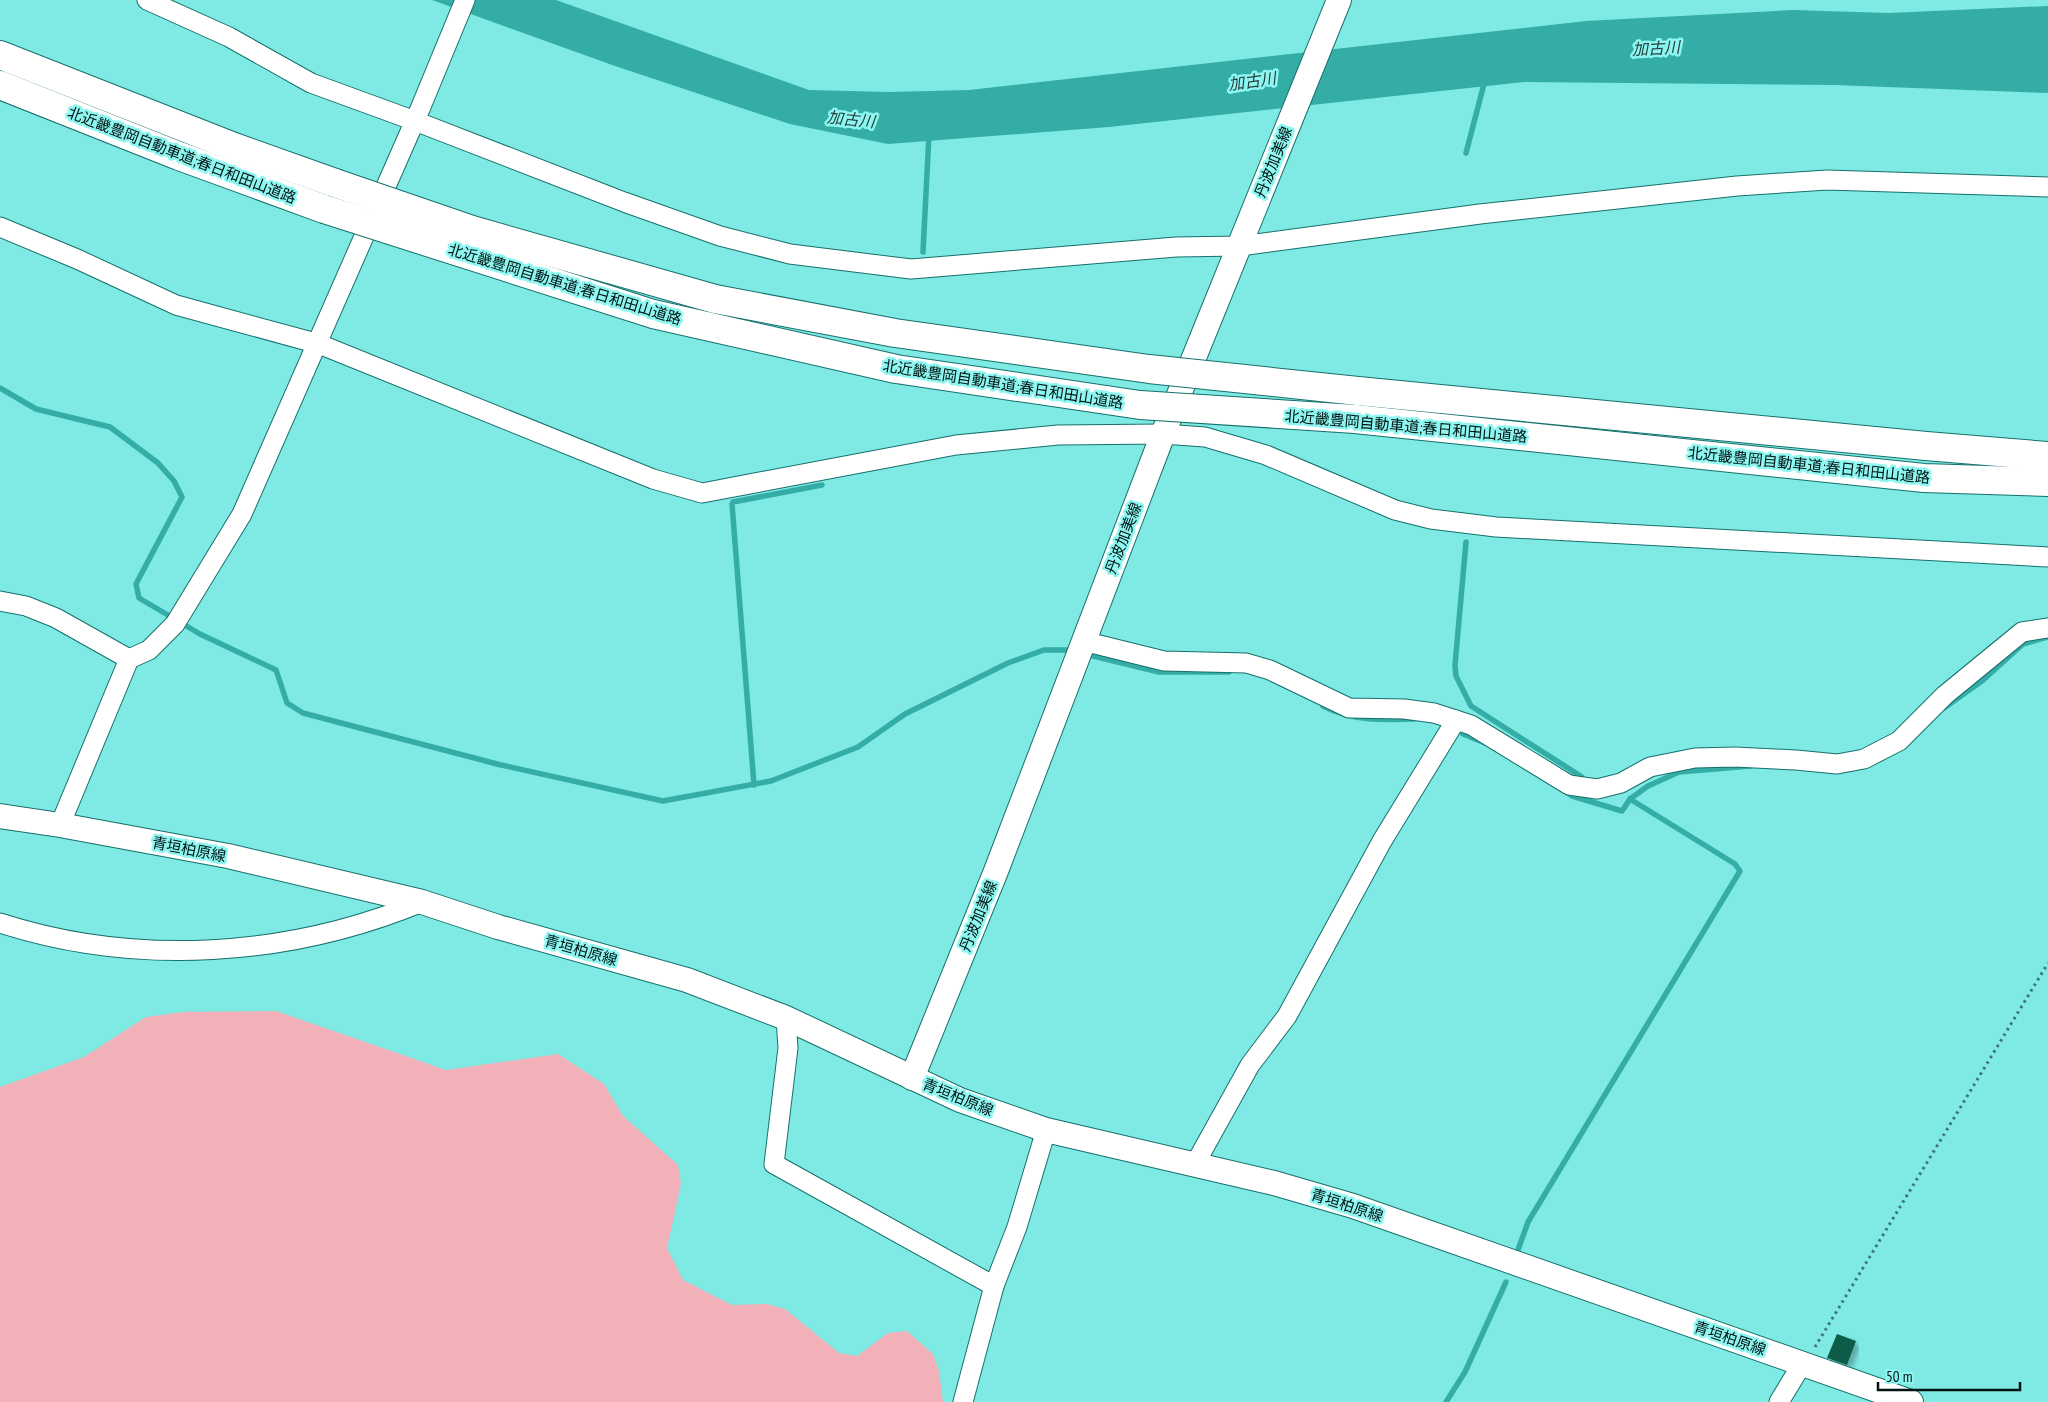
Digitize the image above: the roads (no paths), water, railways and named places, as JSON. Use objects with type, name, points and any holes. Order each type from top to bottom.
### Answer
[{"type":"highway","name":"北近畿豊岡自動車道;春日和田山道路","points":[[0,55],[234,147],[472,230],[715,299],[895,333],[1119,365],[1926,446],[2048,456]]},
{"type":"highway","name":"北近畿豊岡自動車道;春日和田山道路","points":[[0,85],[179,156],[324,209],[653,314],[896,369],[1140,405],[1355,419],[1924,478],[2048,482]]},
{"type":"main road","name":"丹波加美線","points":[[912,1078],[996,871],[1163,434],[1339,0]]},
{"type":"main road","name":"青垣柏原線","points":[[0,816],[60,825],[228,856],[422,902],[498,927],[687,980],[786,1018],[960,1100],[1046,1130],[1274,1183],[1353,1206],[1911,1402]]},
{"type":"street","points":[[146,0],[229,37],[311,83],[418,115],[685,224],[720,236],[790,254],[912,269],[1176,247],[1242,238],[1747,185],[1826,180],[2048,186]]},
{"type":"street","points":[[60,825],[129,659],[150,650],[175,624],[242,514],[319,344],[418,115],[465,0]]},
{"type":"street","points":[[0,227],[77,259],[176,305],[319,344],[653,479],[702,493],[956,445],[1058,435],[1163,434],[1206,436],[1266,455],[1395,510],[1431,519],[1496,527],[2048,557]]},
{"type":"street","points":[[0,601],[26,606],[56,618],[129,659]]},
{"type":"street","points":[[1083,641],[1164,661],[1246,663],[1270,670],[1349,708],[1427,712],[1456,720],[1471,725],[1569,784],[1597,789],[1621,783],[1650,767],[1695,758],[1735,757],[1837,764],[1864,759],[1899,741],[1945,695],[2022,632],[2048,628]]},
{"type":"street","points":[[1195,1164],[1250,1065],[1287,1016],[1382,842],[1456,720]]},
{"type":"street","points":[[0,923],[60,940],[100,946],[156,951],[216,950],[330,932],[390,915],[422,902]]},
{"type":"street","points":[[786,1018],[788,1048],[774,1164],[994,1286]]},
{"type":"street","points":[[963,1402],[994,1286],[1017,1227],[1046,1130]]},
{"type":"street","points":[[1778,1402],[1803,1364]]},
{"type":"water","name":"加古川","points":[[432,0],[556,0],[809,90],[889,92],[969,90],[1586,21],[1793,10],[1889,13],[2048,6],[2048,93],[1834,85],[1524,82],[1109,127],[888,144],[790,124],[615,66]]},
{"type":"waterway","points":[[1466,153],[1485,80]]},
{"type":"waterway","points":[[923,252],[929,134]]},
{"type":"waterway","points":[[0,388],[36,409],[110,427],[158,463],[174,481],[182,497],[136,584],[139,598],[200,634],[276,670],[287,703],[303,713],[497,764],[663,801],[771,781],[858,747],[905,714],[1008,663],[1044,650],[1068,650]]},
{"type":"waterway","points":[[754,785],[732,504],[733,502],[822,485]]},
{"type":"waterway","points":[[1466,542],[1455,665],[1456,676],[1471,706],[1582,777]]},
{"type":"waterway","points":[[1944,708],[1982,681],[2023,644],[2048,637]]},
{"type":"waterway","points":[[1089,655],[1159,672],[1229,672]]},
{"type":"waterway","points":[[1323,706],[1356,717],[1414,719]]},
{"type":"waterway","points":[[1463,734],[1485,743]]},
{"type":"waterway","points":[[1565,791],[1572,796],[1622,811],[1630,799],[1648,786],[1679,772],[1751,766]]},
{"type":"waterway","points":[[1518,1250],[1528,1222],[1740,871],[1735,864],[1630,799]]},
{"type":"waterway","points":[[1446,1402],[1465,1372],[1506,1282]]}]
